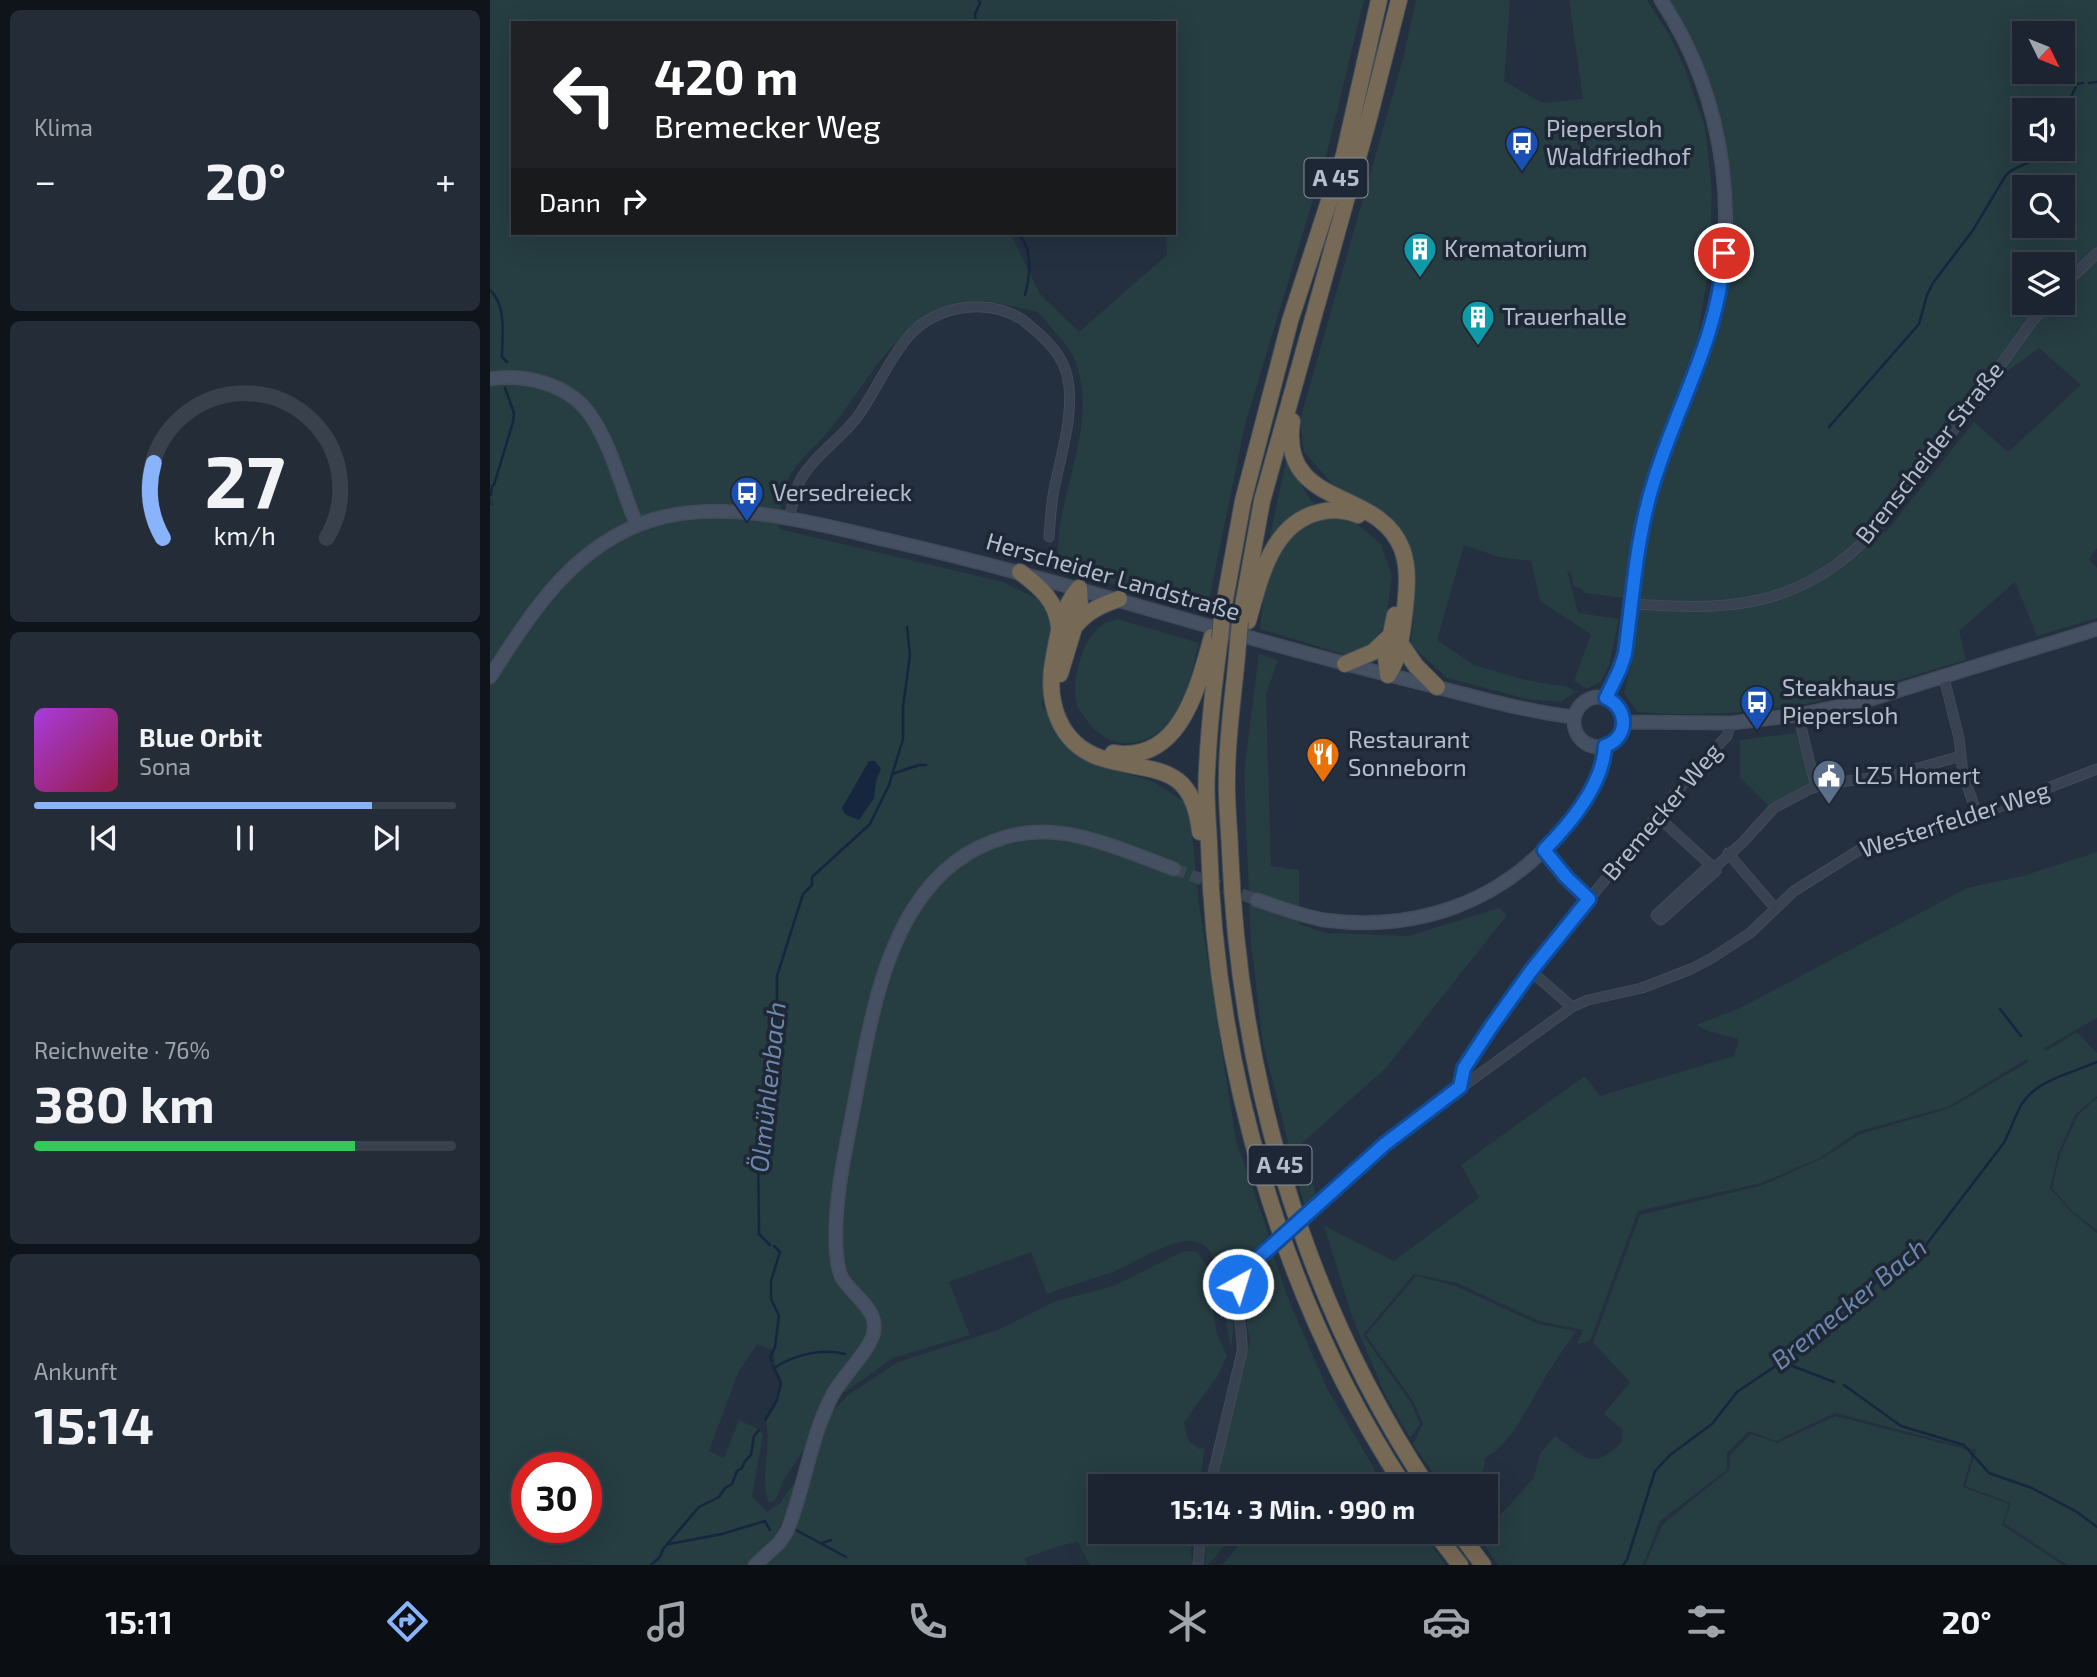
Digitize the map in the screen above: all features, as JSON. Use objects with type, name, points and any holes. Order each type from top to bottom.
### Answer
[{"type":"highway","name":"A 45","points":[[1379,0],[1344,155],[1290,321],[1243,501],[1216,637],[1206,772],[1210,892],[1224,1010],[1235,1068],[1261,1171],[1304,1292],[1331,1356],[1397,1474]]},
{"type":"highway","name":"A 45","points":[[1399,0],[1369,118],[1262,501],[1237,661],[1227,776],[1237,959],[1255,1069],[1283,1176],[1332,1313],[1381,1411],[1420,1474]]},
{"type":"highway","points":[[1300,367],[1290,433],[1293,457],[1305,477],[1314,485],[1374,515],[1384,522],[1397,539],[1405,557],[1406,570],[1395,640],[1437,687]]},
{"type":"highway","points":[[1244,623],[1269,558],[1283,535],[1292,526],[1314,513],[1339,510],[1353,513],[1373,524],[1388,539],[1398,560],[1396,662],[1388,675]]},
{"type":"highway","points":[[1020,572],[1049,597],[1058,617],[1067,627]]},
{"type":"highway","points":[[1079,588],[1080,608],[1067,627],[1050,688],[1060,724],[1072,740],[1092,754],[1160,771],[1183,786],[1194,804],[1198,818],[1202,857],[1210,892]]},
{"type":"highway","points":[[1119,599],[1098,606],[1067,627],[1060,677],[1061,708],[1081,738],[1097,748],[1118,754],[1142,751],[1154,746],[1178,725],[1191,703],[1216,637]]},
{"type":"highway","points":[[1345,664],[1395,640]]},
{"type":"highway","points":[[1444,1544],[1460,1565]]},
{"type":"highway","points":[[1468,1544],[1483,1565]]},
{"type":"main road","points":[[1606,698],[1625,654],[1646,508],[1658,468],[1706,341],[1723,271],[1726,234],[1723,170],[1713,116],[1686,43],[1661,0]]},
{"type":"main road","points":[[490,379],[522,377],[540,381],[569,396],[587,410],[601,435],[637,525]]},
{"type":"main road","name":"Herscheider Landstraße","points":[[490,677],[540,602],[569,570],[597,547],[637,525],[677,514],[711,510],[752,513],[955,555],[1345,664],[1513,707],[1574,717]]},
{"type":"main road","points":[[1623,722],[1731,723],[1798,715],[1864,701],[1944,678],[2097,629]]},
{"type":"main road","points":[[1606,698],[1620,708],[1623,722],[1617,738],[1605,746],[1592,746],[1580,738],[1574,717],[1579,707],[1588,699],[1606,698]]},
{"type":"main road","points":[[1258,900],[1297,914],[1370,923],[1398,922],[1457,906],[1488,892],[1517,873],[1544,850],[1571,820],[1589,793],[1603,763],[1605,746]]},
{"type":"main road","points":[[755,1565],[779,1543],[787,1531],[826,1409],[839,1383],[871,1343],[874,1330],[868,1309],[839,1272],[836,1245],[838,1199],[844,1153],[874,1013],[889,961],[903,927],[916,905],[937,877],[955,860],[975,848],[1007,836],[1046,832],[1096,840],[1174,869]]},
{"type":"street","points":[[2075,274],[2097,253]]},
{"type":"street","points":[[789,520],[800,481],[812,464],[857,417],[911,333],[941,314],[976,305],[1000,310],[1024,320],[1049,342],[1068,379],[1070,403],[1049,537]]},
{"type":"street","name":"Brenscheider Straße","points":[[1631,604],[1696,606],[1749,603],[1792,589],[1831,568],[1861,544],[1879,525],[1934,457],[2038,315]]},
{"type":"street","points":[[1944,678],[1959,738],[1963,774],[1977,814]]},
{"type":"street","points":[[1798,715],[1816,787]]},
{"type":"street","name":"Bremecker Weg","points":[[1460,1087],[1464,1068],[1531,971],[1688,779],[1727,736],[1731,723]]},
{"type":"street","points":[[1658,817],[1690,846],[1712,867],[1716,871],[1661,920],[1656,915],[1712,867],[1728,853],[1742,843],[1774,808],[1816,787],[1848,780],[1886,777],[1961,756]]},
{"type":"street","name":"Westerfelder Weg","points":[[1460,1087],[1468,1085],[1572,1007],[1588,1000],[1642,988],[1691,969],[1740,941],[1794,891],[1852,852],[1872,844],[1960,822],[2046,791],[2097,769]]},
{"type":"street","name":"Bremecker Weg","points":[[1544,850],[1589,899]]},
{"type":"street","points":[[1728,853],[1774,908]]},
{"type":"street","points":[[1531,971],[1572,1007]]},
{"type":"street","points":[[1213,1474],[1244,1339],[1238,1302],[1238,1281],[1247,1268],[1408,1125],[1460,1087]]},
{"type":"street","points":[[1198,1565],[1200,1544]]},
{"type":"green space","points":[[490,0],[1364,0],[1326,156],[1245,425],[1207,610],[1059,569],[1058,543],[1062,516],[1080,437],[1083,411],[1081,384],[1071,352],[1038,312],[1008,305],[979,301],[959,303],[937,311],[899,339],[828,432],[792,472],[784,492],[780,514],[779,529],[1003,582],[1040,600],[1053,627],[1042,705],[1068,747],[1099,766],[1152,781],[1189,805],[1199,904],[1236,1141],[1269,1235],[1247,1257],[1235,1276],[1231,1291],[1235,1312],[1231,1349],[1217,1267],[1210,1252],[1197,1242],[1188,1241],[1165,1247],[1110,1273],[1047,1294],[1031,1252],[949,1282],[970,1335],[893,1358],[845,1392],[831,1387],[805,1448],[784,1479],[775,1501],[769,1503],[765,1484],[768,1442],[766,1422],[775,1407],[782,1383],[775,1366],[774,1351],[757,1344],[738,1373],[709,1451],[724,1458],[739,1420],[763,1434],[752,1497],[767,1512],[780,1503],[797,1479],[787,1512],[769,1547],[748,1565],[490,1565],[490,506],[494,504],[490,496]]},
{"type":"green space","points":[[1416,0],[1510,0],[1504,81],[1542,103],[1583,99],[1569,0],[1647,0],[1670,36],[1685,69],[1705,127],[1712,191],[1710,259],[1698,336],[1638,506],[1625,598],[1585,593],[1581,588],[1574,587],[1571,574],[1567,570],[1578,613],[1619,619],[1609,665],[1601,681],[1587,689],[1574,681],[1591,634],[1540,601],[1531,561],[1499,557],[1464,545],[1437,640],[1474,665],[1525,680],[1568,687],[1576,692],[1560,702],[1527,699],[1447,678],[1411,645],[1416,578],[1402,530],[1372,505],[1335,487],[1304,452],[1300,420],[1404,55]]},
{"type":"green space","points":[[1657,0],[2097,0],[2097,548],[2089,559],[2097,568],[2097,618],[2037,636],[2015,582],[1959,631],[1966,660],[1880,686],[1781,708],[1709,714],[1637,712],[1624,693],[1631,665],[1641,547],[1670,451],[1709,353],[1718,319],[1730,242],[1706,95]],"holes":[[[2039,348],[2081,385],[2008,452],[1974,422],[1885,533],[1873,521],[1971,398]]]},
{"type":"green space","points":[[1286,461],[1312,502],[1352,520],[1381,544],[1392,576],[1385,626],[1368,646],[1346,655],[1260,629],[1270,536]]},
{"type":"green space","points":[[1117,619],[1199,643],[1188,685],[1174,715],[1158,732],[1136,742],[1114,741],[1103,736],[1094,729],[1077,705],[1077,673],[1084,650],[1095,631]]},
{"type":"green space","points":[[1259,654],[1278,660],[1266,694],[1271,866],[1299,870],[1299,924],[1325,933],[1409,936],[1499,908],[1507,915],[1386,1068],[1301,1144],[1316,1195],[1304,1204],[1263,1044],[1251,944],[1244,774]]},
{"type":"green space","points":[[1796,733],[1810,775],[1809,784],[1768,805],[1740,777],[1740,740]]},
{"type":"green space","points":[[2097,852],[2097,1018],[2044,1048],[2046,1051],[2077,1032],[2097,1053],[2097,1096],[2075,1115],[2058,1154],[2050,1188],[2071,1212],[2097,1233],[2097,1565],[2067,1565],[2004,1523],[2011,1503],[1965,1486],[1976,1450],[1835,1413],[1776,1441],[1749,1431],[1727,1453],[1727,1470],[1660,1521],[1643,1565],[1498,1565],[1483,1544],[1498,1544],[1498,1512],[1501,1514],[1534,1478],[1540,1454],[1555,1436],[1581,1455],[1595,1459],[1603,1457],[1622,1442],[1623,1430],[1604,1414],[1630,1382],[1593,1342],[1640,1215],[1763,1185],[1823,1158],[1860,1134],[1950,1108],[2028,1062],[2027,1059],[1948,1107],[1859,1131],[1822,1157],[1761,1183],[1638,1211],[1590,1341],[1577,1344],[1583,1330],[1539,1321],[1457,1283],[1414,1274],[1363,1335],[1411,1403],[1420,1424],[1410,1438],[1384,1392],[1352,1316],[1324,1226],[1394,1261],[1479,1198],[1461,1165],[1585,1076],[1600,1096],[1734,1056],[1739,1039],[1696,1025],[1740,1008],[1967,888],[2023,876]]},
{"type":"green space","points":[[2097,1098],[2097,1230],[2073,1212],[2052,1188],[2060,1154],[2078,1115]]},
{"type":"green space","points":[[1184,1251],[1197,1252],[1206,1265],[1217,1334],[1227,1356],[1217,1377],[1184,1422],[1188,1440],[1199,1449],[1205,1447],[1201,1474],[1088,1474],[1088,1544],[1191,1544],[1194,1565],[1090,1565],[1078,1542],[1025,1558],[1027,1565],[765,1565],[775,1553],[805,1496],[812,1476],[815,1449],[825,1420],[848,1395],[898,1362],[998,1330],[1056,1301],[1114,1286]]},
{"type":"green space","points":[[1272,1252],[1289,1301],[1328,1390],[1376,1474],[1218,1474],[1250,1341],[1243,1302],[1246,1276]]},
{"type":"green space","points":[[1416,1276],[1456,1286],[1538,1324],[1576,1331],[1549,1370],[1513,1432],[1485,1458],[1484,1469],[1480,1474],[1434,1474],[1413,1444],[1423,1424],[1413,1401],[1366,1335]]},
{"type":"green space","points":[[1835,1416],[1973,1451],[1963,1487],[2009,1504],[2002,1525],[2063,1565],[1645,1565],[1663,1524],[1729,1470],[1730,1455],[1751,1434],[1777,1443]]},
{"type":"green space","points":[[1206,1544],[1227,1544],[1208,1565],[1205,1565]]},
{"type":"green space","points":[[1240,1544],[1431,1544],[1446,1565],[1222,1565]]},
{"type":"water","points":[[869,761],[875,761],[881,769],[874,798],[859,820],[845,814],[842,808]]},
{"type":"waterway","name":"Ölmühlenbach","points":[[976,21],[979,0]]},
{"type":"waterway","points":[[2089,83],[2097,82]]},
{"type":"waterway","points":[[2070,98],[2077,84],[2083,83]]},
{"type":"waterway","points":[[1829,427],[1919,324],[1933,283],[1973,230],[2006,175],[2031,161]]},
{"type":"waterway","name":"Ölmühlenbach","points":[[1019,235],[1028,254],[1029,271],[1025,295]]},
{"type":"waterway","points":[[490,290],[501,312],[502,357],[507,362]]},
{"type":"waterway","points":[[491,495],[513,422],[514,413],[505,388]]},
{"type":"waterway","name":"Ölmühlenbach","points":[[770,1245],[759,1234],[758,1149],[770,1120],[769,1062],[777,1026],[777,976],[803,894],[812,885],[812,877],[870,824],[889,785],[903,739],[903,707],[910,655],[907,627]]},
{"type":"waterway","points":[[892,774],[926,765]]},
{"type":"waterway","points":[[2000,1009],[2021,1036]]},
{"type":"waterway","name":"Bremecker Bach","points":[[1623,1565],[1627,1560],[1655,1471],[1670,1455],[1712,1424],[1737,1392],[1786,1359],[1841,1305],[1919,1254],[2003,1144],[2019,1109],[2033,1091],[2053,1079],[2097,1062]]},
{"type":"waterway","name":"Ölmühlenbach","points":[[772,1361],[770,1357],[775,1347],[779,1316],[771,1299],[771,1281],[780,1252],[774,1246]]},
{"type":"waterway","points":[[774,1368],[790,1359],[808,1354],[845,1354]]},
{"type":"waterway","points":[[1787,1360],[1790,1365],[1834,1382]]},
{"type":"waterway","name":"Ölmühlenbach","points":[[765,1420],[777,1400],[781,1383],[773,1366]]},
{"type":"waterway","points":[[1844,1385],[1901,1426],[1964,1445],[1989,1473],[2032,1488],[2077,1512],[2097,1527]]},
{"type":"waterway","name":"Ölmühlenbach","points":[[651,1565],[699,1507],[719,1497],[725,1488],[732,1484],[737,1471],[751,1455],[754,1436],[759,1430]]},
{"type":"waterway","points":[[669,1544],[722,1534],[765,1521],[770,1530]]},
{"type":"waterway","points":[[794,1529],[846,1557]]},
{"type":"waterway","points":[[822,1543],[831,1540]]},
{"type":"tunnel","points":[[1174,869],[1257,900]]},
{"type":"place","name":"Piepersloh Waldfriedhof","points":[[1522,173]]},
{"type":"place","name":"Krematorium","points":[[1420,279]]},
{"type":"place","name":"Trauerhalle","points":[[1478,347]]},
{"type":"place","name":"Versedreieck","points":[[747,523]]},
{"type":"place","name":"Steakhaus Piepersloh","points":[[1757,732]]},
{"type":"place","name":"Restaurant Sonneborn","points":[[1323,784]]},
{"type":"place","name":"LZ5 Homert","points":[[1829,806]]},
{"type":"route","points":[[1238,1284],[1240,1276],[1247,1268],[1385,1144],[1460,1087],[1464,1068],[1491,1027],[1531,971],[1589,899],[1544,850],[1571,820],[1589,793],[1603,763],[1605,746],[1611,744],[1622,732],[1623,716],[1620,708],[1606,698],[1625,654],[1646,508],[1654,478],[1706,341],[1723,271],[1724,253]]}]
